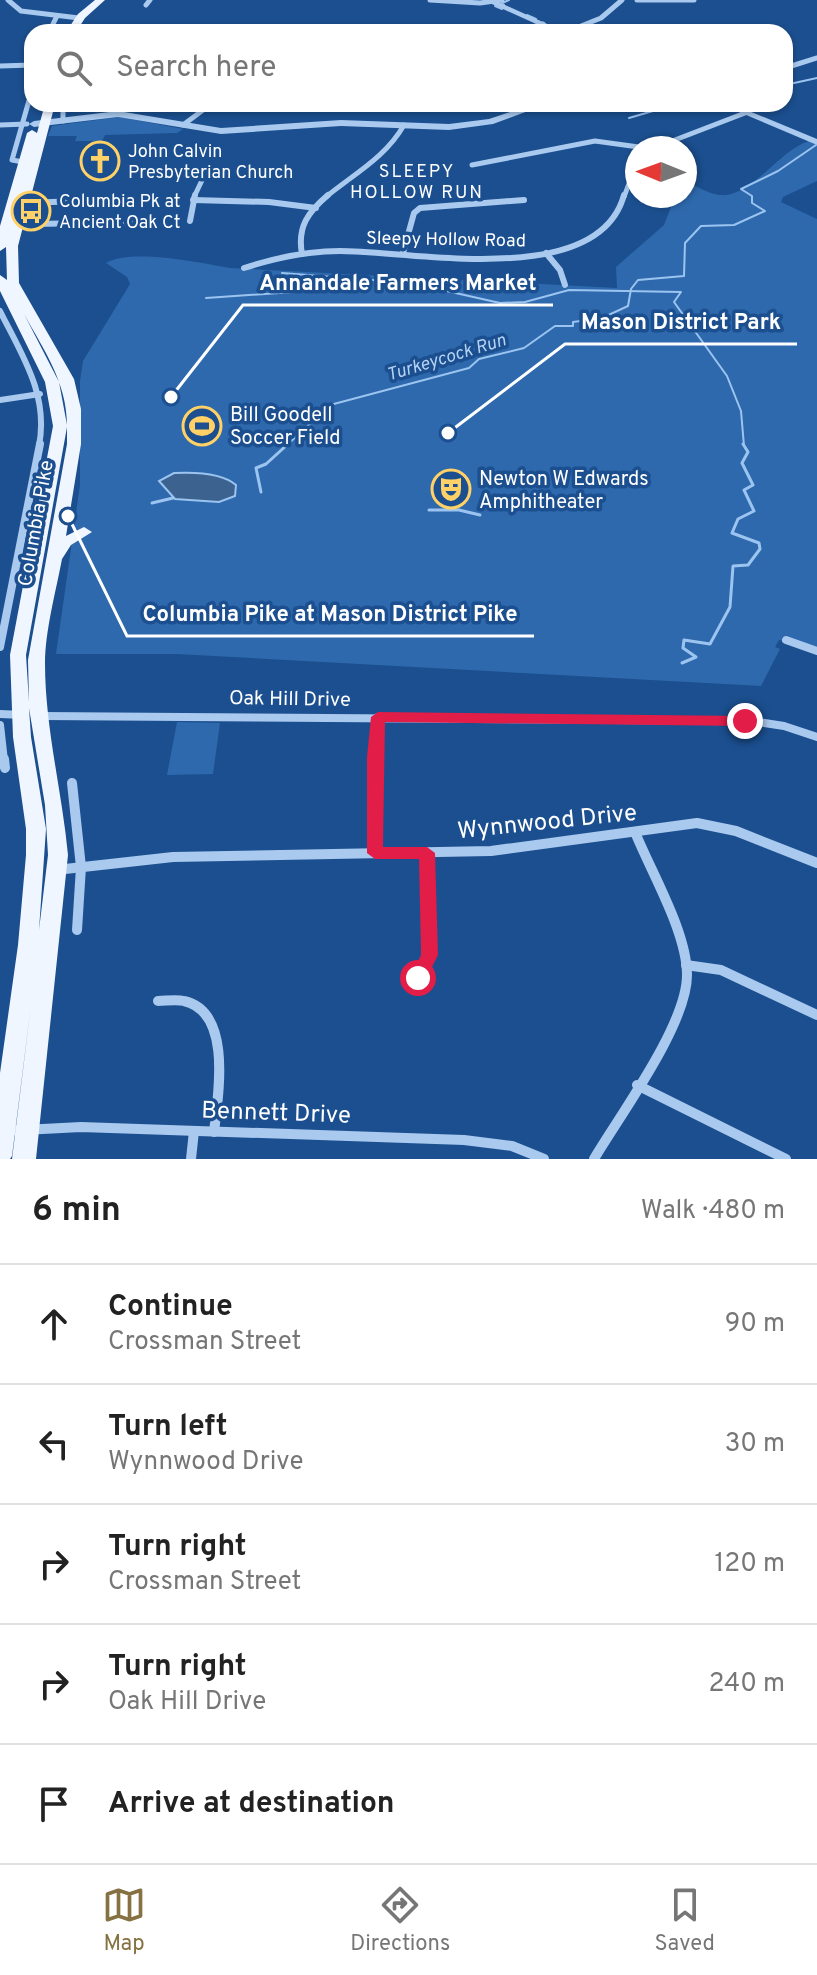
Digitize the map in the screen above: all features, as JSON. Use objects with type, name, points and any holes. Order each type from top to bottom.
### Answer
[{"type":"main road","points":[[69,24],[91,0]]},
{"type":"main road","points":[[73,24],[75,18],[101,0]]},
{"type":"main road","name":"Columbia Pike","points":[[0,247],[38,112]]},
{"type":"main road","name":"Columbia Pike","points":[[30,716],[18,671],[22,627],[58,445],[60,412],[52,382],[5,282],[25,203],[34,124],[44,112]]},
{"type":"main road","name":"Columbia Pike","points":[[5,282],[67,379],[74,409],[74,444],[52,561],[30,716],[36,829],[46,871],[24,1159]]},
{"type":"main road","points":[[52,561],[66,542],[84,532]]},
{"type":"main road","name":"Columbia Pike","points":[[0,1156],[46,871]]},
{"type":"street","points":[[8,0],[21,11],[75,18]]},
{"type":"street","points":[[430,0],[494,1],[543,24]]},
{"type":"street","points":[[585,24],[601,18],[622,0]]},
{"type":"street","points":[[637,0],[694,0]]},
{"type":"street","points":[[53,24],[57,16]]},
{"type":"street","points":[[793,66],[817,58]]},
{"type":"street","points":[[0,66],[24,65]]},
{"type":"street","points":[[33,112],[34,124]]},
{"type":"street","points":[[63,112],[63,121]]},
{"type":"street","points":[[183,125],[200,112]]},
{"type":"street","points":[[0,125],[118,114],[233,132],[324,123],[470,126],[516,112]]},
{"type":"street","points":[[685,136],[745,113],[817,142]]},
{"type":"street","points":[[302,254],[296,241],[297,231],[316,208],[392,147],[404,125]]},
{"type":"street","points":[[472,165],[595,141],[625,145]]},
{"type":"street","points":[[190,221],[193,200],[205,174]]},
{"type":"street","name":"Sleepy Hollow Road","points":[[244,268],[302,254],[337,251],[489,258],[546,253],[582,243],[613,222],[625,192]]},
{"type":"street","points":[[25,203],[106,200]]},
{"type":"street","points":[[193,200],[269,202],[316,208]]},
{"type":"street","points":[[403,253],[414,213],[420,208],[524,200]]},
{"type":"street","points":[[39,202],[33,225],[154,222]]},
{"type":"street","points":[[546,253],[560,270],[565,285]]},
{"type":"street","points":[[0,311],[40,394],[42,437],[0,647]]},
{"type":"street","points":[[0,340],[13,337]]},
{"type":"street","points":[[0,400],[40,394]]},
{"type":"street","points":[[786,640],[817,651]]},
{"type":"street","name":"Oak Hill Drive","points":[[0,714],[751,721],[784,726],[817,737]]},
{"type":"street","points":[[375,853],[374,757],[378,717]]},
{"type":"street","points":[[0,725],[5,768]]},
{"type":"street","points":[[72,783],[81,867],[77,930]]},
{"type":"street","name":"Wynnwood Drive","points":[[46,871],[173,857],[520,849],[707,824],[736,831],[817,863]]},
{"type":"street","points":[[594,1159],[684,1001],[686,965],[635,832]]},
{"type":"street","points":[[418,978],[429,955],[427,853]]},
{"type":"street","points":[[686,965],[721,970],[817,1015]]},
{"type":"street","points":[[158,1001],[176,1000],[196,1007],[214,1028],[220,1059],[214,1132]]},
{"type":"street","points":[[637,1085],[786,1159]]},
{"type":"street","name":"Bennett Drive","points":[[3,1131],[194,1131],[464,1140],[512,1146],[544,1159]]},
{"type":"street","points":[[191,1159],[194,1131]]},
{"type":"shaded area","points":[[119,117],[183,129],[177,133],[105,135],[102,141],[75,141],[77,136],[48,136],[52,126]]},
{"type":"shaded area","points":[[809,141],[817,145],[817,181],[783,197],[781,202],[817,219],[817,647],[779,640],[775,647],[780,649],[761,686],[177,654],[56,654],[80,485],[80,381],[83,361],[130,284],[127,277],[106,263],[149,257],[230,268],[617,288],[616,267],[664,225],[670,208],[697,208],[697,187],[715,194],[731,194],[754,182],[798,146]]},
{"type":"shaded area","points":[[174,473],[198,473],[223,478],[236,485],[235,496],[219,502],[175,499],[159,481]]},
{"type":"shaded area","points":[[177,722],[220,723],[213,774],[167,775]]},
{"type":"waterway","points":[[504,5],[502,3],[509,0]]},
{"type":"waterway","points":[[495,6],[502,9]]},
{"type":"waterway","points":[[527,15],[536,19]]},
{"type":"waterway","name":"Turkeycock Run","points":[[793,83],[817,78]]},
{"type":"waterway","name":"Turkeycock Run","points":[[629,118],[650,112]]},
{"type":"waterway","name":"Turkeycock Run","points":[[631,291],[638,280],[684,276],[685,243],[701,226],[734,225],[765,211],[752,203],[752,196],[741,189],[778,171],[816,145]]},
{"type":"waterway","points":[[282,273],[411,283],[500,303],[525,302],[569,290],[631,291]]},
{"type":"waterway","points":[[206,298],[324,290]]},
{"type":"waterway","name":"Turkeycock Run","points":[[286,446],[330,405],[469,368],[479,359],[524,348],[555,326],[573,326],[573,322],[602,318],[628,306],[631,291]]},
{"type":"waterway","points":[[631,291],[681,292],[674,302],[727,376],[741,411],[744,446]]},
{"type":"waterway","points":[[261,492],[256,468],[266,464],[288,444]]},
{"type":"waterway","points":[[682,663],[696,657],[683,648],[684,640],[710,644],[730,607],[733,566],[748,565],[760,549],[759,543],[732,533],[738,519],[754,511],[744,490],[753,485],[742,463],[748,452],[744,446]]},
{"type":"waterway","points":[[152,503],[173,498]]},
{"type":"waterway","points":[[429,510],[459,510],[480,515]]},
{"type":"place","name":"John Calvin Presbyterian Church","points":[[100,161]]},
{"type":"place","name":"Columbia Pk at Ancient Oak Ct","points":[[31,211]]},
{"type":"place","name":"Annandale Farmers Market","points":[[171,397]]},
{"type":"place","name":"Bill Goodell Soccer Field","points":[[202,426]]},
{"type":"place","name":"Mason District Park","points":[[448,433]]},
{"type":"place","name":"Newton W Edwards Amphitheater","points":[[451,489]]},
{"type":"place","name":"Columbia Pike at Mason District Pike","points":[[68,516]]},
{"type":"district","name":"SLEEPY HOLLOW RUN","points":[[417,181]]},
{"type":"route","points":[[418,978],[425,967],[430,943],[427,853],[375,853],[374,757],[378,717],[745,721]]}]
